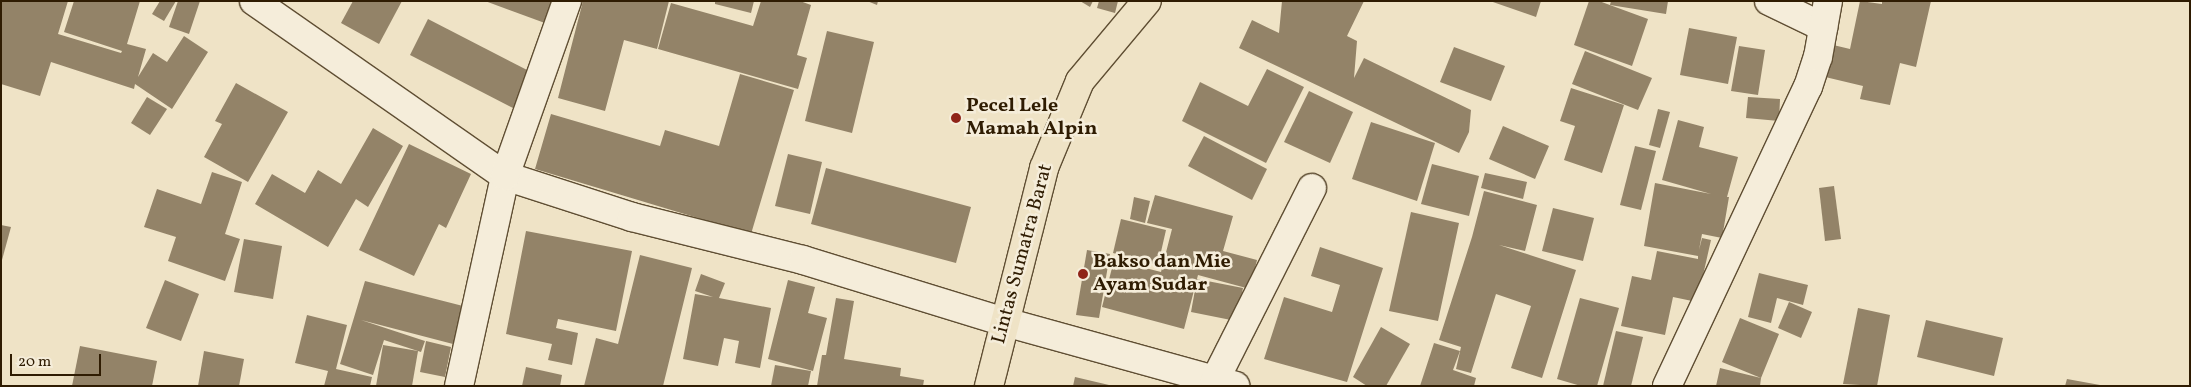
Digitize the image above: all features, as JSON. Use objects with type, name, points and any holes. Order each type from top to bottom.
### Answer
[{"type":"highway","name":"Lintas Sumatra Barat","points":[[990,386],[1044,168],[1080,81],[1147,1]]},
{"type":"street","points":[[254,1],[505,176],[632,217],[803,260],[1005,322],[1225,383],[1312,188]]},
{"type":"street","points":[[459,386],[505,176],[567,1]]},
{"type":"street","points":[[1667,386],[1808,87],[1818,57],[1825,14],[1769,1]]},
{"type":"building","points":[[1,1],[68,1],[58,34],[121,53],[122,51],[64,32],[74,1],[140,1],[127,44],[146,49],[138,77],[153,53],[167,62],[184,36],[208,52],[172,109],[135,84],[134,89],[51,62],[40,96],[1,84]]},
{"type":"building","points":[[160,1],[176,1],[164,21],[152,14]]},
{"type":"building","points":[[178,1],[200,1],[189,34],[169,27]]},
{"type":"building","points":[[353,1],[402,1],[379,44],[341,23]]},
{"type":"building","points":[[485,1],[562,1],[553,26]]},
{"type":"building","points":[[583,1],[669,1],[657,49],[624,40],[605,111],[558,98]]},
{"type":"building","points":[[715,1],[754,1],[751,13],[715,4]]},
{"type":"building","points":[[761,1],[800,1],[811,5],[797,55],[807,58],[798,89],[658,49],[671,3],[753,26]]},
{"type":"building","points":[[867,1],[878,1],[877,5]]},
{"type":"building","points":[[1080,1],[1093,1],[1090,7]]},
{"type":"building","points":[[1099,1],[1118,1],[1115,13],[1097,8]]},
{"type":"building","points":[[1282,1],[1364,1],[1347,36],[1357,41],[1354,78],[1364,58],[1471,110],[1469,132],[1459,153],[1239,48],[1252,20],[1279,33]]},
{"type":"building","points":[[1490,1],[1541,1],[1536,17]]},
{"type":"building","points":[[1589,1],[1599,1],[1648,19],[1632,66],[1574,45]]},
{"type":"building","points":[[1611,1],[1668,1],[1666,14],[1610,5]]},
{"type":"building","points":[[1860,1],[1882,4],[1882,1],[1931,1],[1916,67],[1900,63],[1890,105],[1860,99],[1863,86],[1821,76],[1829,44],[1850,49]]},
{"type":"building","points":[[428,19],[531,72],[513,108],[410,55]]},
{"type":"building","points":[[1689,28],[1737,37],[1728,84],[1680,75]]},
{"type":"building","points":[[827,31],[874,42],[852,133],[805,121]]},
{"type":"building","points":[[1739,46],[1765,50],[1758,95],[1731,91]]},
{"type":"building","points":[[1454,47],[1505,66],[1491,101],[1440,82]]},
{"type":"building","points":[[1585,51],[1652,78],[1638,110],[1572,84]]},
{"type":"building","points":[[1267,69],[1304,87],[1266,163],[1182,121],[1200,82],[1248,106]]},
{"type":"building","points":[[740,74],[794,90],[751,234],[535,169],[551,114],[660,146],[665,130],[719,146]]},
{"type":"building","points":[[236,83],[288,112],[248,182],[204,157],[222,124],[215,121]]},
{"type":"building","points":[[1571,88],[1624,105],[1602,173],[1564,160],[1575,126],[1560,121]]},
{"type":"building","points":[[1309,91],[1353,112],[1330,163],[1284,142]]},
{"type":"building","points":[[147,97],[167,109],[150,135],[131,123]]},
{"type":"building","points":[[1748,97],[1780,99],[1779,121],[1746,118]]},
{"type":"building","points":[[1658,109],[1670,112],[1660,148],[1649,145]]},
{"type":"building","points":[[1678,120],[1704,127],[1699,147],[1738,157],[1727,197],[1729,197],[1722,238],[1702,234],[1699,250],[1702,238],[1711,240],[1697,302],[1673,297],[1665,335],[1621,326],[1632,276],[1651,280],[1657,251],[1698,259],[1698,256],[1644,246],[1655,183],[1711,194],[1662,180]]},
{"type":"building","points":[[1371,122],[1435,143],[1417,201],[1352,179]]},
{"type":"building","points":[[1503,126],[1549,146],[1535,179],[1489,159]]},
{"type":"building","points":[[373,128],[403,146],[368,207],[356,199],[328,247],[255,204],[272,174],[305,193],[318,170],[341,184]]},
{"type":"building","points":[[1204,136],[1267,169],[1252,200],[1188,166]]},
{"type":"building","points":[[409,144],[471,174],[446,228],[439,224],[414,276],[359,250]]},
{"type":"building","points":[[1635,146],[1656,151],[1641,210],[1620,205]]},
{"type":"building","points":[[788,154],[822,162],[810,214],[775,206]]},
{"type":"building","points":[[1432,164],[1479,176],[1469,216],[1421,204]]},
{"type":"building","points":[[826,168],[971,207],[956,263],[811,224]]},
{"type":"building","points":[[212,172],[242,182],[225,234],[240,239],[225,281],[168,261],[176,237],[144,227],[157,189],[201,204]]},
{"type":"building","points":[[1485,173],[1527,182],[1523,199],[1481,188]]},
{"type":"building","points":[[1834,186],[1841,239],[1825,241],[1819,188]]},
{"type":"building","points":[[1484,191],[1537,205],[1525,251],[1499,245],[1576,270],[1542,378],[1511,368],[1531,306],[1496,294],[1471,373],[1456,369],[1461,347],[1439,340],[1472,237]]},
{"type":"building","points":[[1155,195],[1233,216],[1223,251],[1257,260],[1250,289],[1198,275],[1184,329],[1102,307],[1114,260],[1161,272],[1172,229],[1147,223]]},
{"type":"building","points":[[1134,197],[1150,201],[1145,223],[1130,219]]},
{"type":"building","points":[[1553,208],[1594,218],[1583,261],[1542,251]]},
{"type":"building","points":[[1411,212],[1459,223],[1438,321],[1389,311]]},
{"type":"building","points":[[1121,219],[1166,230],[1158,265],[1113,253]]},
{"type":"building","points":[[1,225],[11,227],[2,260],[1,259]]},
{"type":"building","points":[[526,231],[632,251],[616,331],[558,319],[556,328],[578,333],[572,365],[548,360],[552,344],[506,334]]},
{"type":"building","points":[[244,239],[282,246],[273,299],[234,292]]},
{"type":"building","points":[[1320,247],[1383,268],[1347,382],[1264,359],[1284,297],[1332,312],[1340,285],[1311,276]]},
{"type":"building","points":[[1087,250],[1110,254],[1099,318],[1076,315]]},
{"type":"building","points":[[640,255],[692,268],[663,386],[584,386],[596,338],[618,344]]},
{"type":"building","points":[[1759,273],[1808,285],[1803,305],[1777,298],[1771,323],[1748,317]]},
{"type":"building","points":[[701,274],[725,283],[719,298],[771,308],[760,368],[735,363],[739,341],[724,338],[718,366],[683,359],[695,294],[713,297],[695,291]]},
{"type":"building","points":[[1197,279],[1243,288],[1236,321],[1191,312]]},
{"type":"building","points":[[165,280],[199,294],[181,341],[146,328]]},
{"type":"building","points":[[788,280],[815,287],[808,313],[827,318],[813,371],[768,359]]},
{"type":"building","points":[[365,281],[463,306],[453,344],[361,320],[425,341],[421,352],[384,340],[373,375],[340,364]]},
{"type":"building","points":[[836,298],[854,301],[844,359],[901,368],[900,376],[924,380],[923,386],[817,386],[822,355],[826,355]]},
{"type":"building","points":[[1580,298],[1619,308],[1597,386],[1581,386],[1557,379]]},
{"type":"building","points":[[1789,302],[1812,312],[1801,338],[1778,328]]},
{"type":"building","points":[[1858,308],[1890,315],[1877,386],[1843,384]]},
{"type":"building","points":[[307,315],[347,325],[336,369],[372,377],[370,386],[324,386],[328,371],[295,363]]},
{"type":"building","points":[[1740,318],[1779,334],[1761,378],[1722,362]]},
{"type":"building","points":[[1926,320],[2003,338],[1994,376],[1917,357]]},
{"type":"building","points":[[1381,327],[1410,344],[1386,386],[1367,386],[1353,377]]},
{"type":"building","points":[[1616,331],[1643,337],[1631,386],[1603,386]]},
{"type":"building","points":[[426,341],[451,347],[445,377],[420,372]]},
{"type":"building","points":[[1434,343],[1460,351],[1453,370],[1476,378],[1474,386],[1420,386]]},
{"type":"building","points":[[383,345],[418,351],[412,386],[376,386]]},
{"type":"building","points":[[80,346],[157,361],[152,386],[72,386]]},
{"type":"building","points":[[204,351],[244,359],[239,386],[198,386]]},
{"type":"building","points":[[775,365],[811,371],[808,386],[771,386]]},
{"type":"building","points":[[526,367],[562,375],[560,386],[522,386]]},
{"type":"building","points":[[1720,368],[1761,378],[1760,386],[1716,386]]},
{"type":"building","points":[[1075,377],[1109,385],[1109,386],[1073,386]]},
{"type":"building","points":[[2067,379],[2100,385],[2100,386],[2065,386]]},
{"type":"place","name":"Pecel Lele Mamah Alpin","points":[[956,118]]},
{"type":"place","name":"Bakso dan Mie Ayam Sudar","points":[[1083,274]]}]
